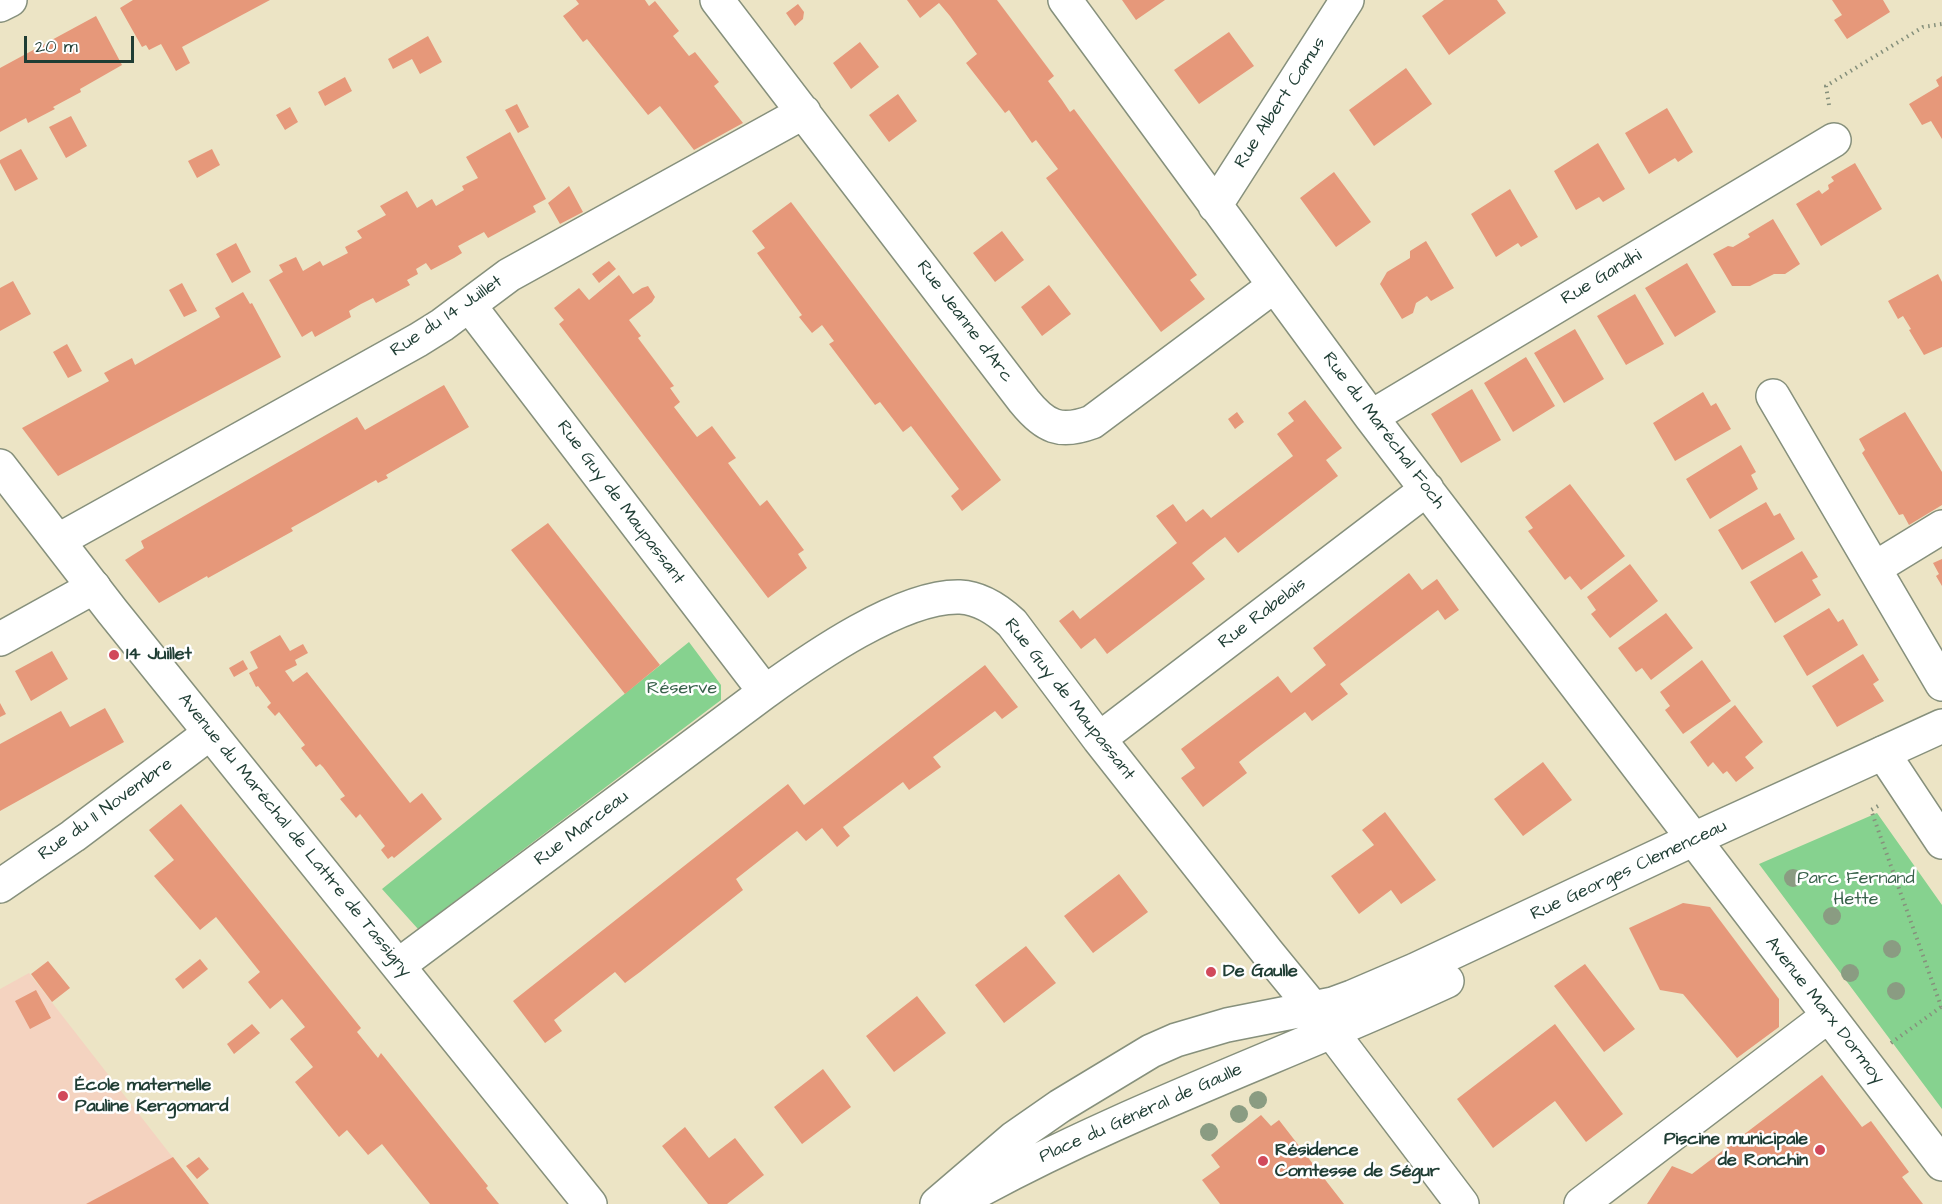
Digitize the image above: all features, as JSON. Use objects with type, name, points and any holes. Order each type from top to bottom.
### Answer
[{"type":"street","points":[[0,5],[10,0]]},
{"type":"street","name":"Rue Jeanne d'Arc","points":[[717,0],[1024,401],[1047,424],[1070,428],[1092,422],[1274,286]]},
{"type":"street","name":"Rue du Maréchal Foch","points":[[1065,0],[1371,417],[1701,848]]},
{"type":"street","name":"Rue Albert Camus","points":[[1215,206],[1347,0]]},
{"type":"street","name":"Rue du 14 Juillet","points":[[59,540],[418,340],[509,275],[804,112]]},
{"type":"street","name":"Rue Gandhi","points":[[1371,417],[1834,140]]},
{"type":"street","name":"Rue Guy de Maupassant","points":[[469,305],[765,692],[855,633],[931,601],[960,597],[974,599],[1002,614],[1322,1020],[1462,1204]]},
{"type":"street","points":[[1773,396],[1942,684]]},
{"type":"street","name":"Avenue du Maréchal de Lattre de Tassigny","points":[[0,466],[210,733],[590,1204]]},
{"type":"street","name":"Rue Rabelais","points":[[1099,739],[1427,489]]},
{"type":"street","points":[[1875,568],[1942,527]]},
{"type":"street","points":[[0,639],[94,587]]},
{"type":"street","name":"Rue Marceau","points":[[399,965],[765,692]]},
{"type":"street","name":"Rue Georges Clemenceau","points":[[1895,772],[1942,726]]},
{"type":"street","name":"Rue du 11 Novembre","points":[[0,886],[73,836],[210,733]]},
{"type":"street","name":"Rue Georges Clemenceau","points":[[1322,1020],[1444,982],[1701,848],[1895,772],[1942,750]]},
{"type":"street","points":[[1895,772],[1942,842]]},
{"type":"street","name":"Avenue Marx Dormoy","points":[[1701,848],[1942,1164]]},
{"type":"street","points":[[1581,1204],[1828,1016]]},
{"type":"street","name":"Place du Général de Gaulle","points":[[937,1204],[1022,1132],[1059,1106],[1151,1051],[1176,1040],[1227,1025],[1322,1020]]},
{"type":"street","name":"Place du Général de Gaulle","points":[[954,1204],[1011,1172],[1322,1020]]},
{"type":"path","points":[[1834,140],[1826,86],[1923,27],[1942,24]]},
{"type":"path","points":[[1864,1063],[1942,1008],[1871,810],[1895,772]]},
{"type":"shaded area","name":"École maternelle Pauline Kergomard","points":[[29,973],[209,1204],[0,1204],[0,989]]},
{"type":"green space","name":"Réserve","points":[[689,642],[721,685],[721,700],[418,929],[382,889]]},
{"type":"green space","name":"Parc Fernand Hette","points":[[1877,813],[1942,905],[1942,1109],[1759,864]]},
{"type":"building","points":[[133,0],[270,0],[182,47],[190,63],[176,71],[161,44],[149,50],[146,45],[142,47],[120,8]]},
{"type":"building","points":[[576,0],[645,0],[649,6],[655,1],[679,31],[673,36],[689,56],[695,52],[719,82],[714,86],[743,123],[694,150],[660,106],[648,115],[587,39],[583,42],[563,16],[579,4]]},
{"type":"building","points":[[907,0],[997,0],[1054,76],[1048,81],[1070,112],[1074,109],[1197,275],[1190,280],[1205,299],[1161,332],[1046,178],[1058,169],[1036,140],[1032,143],[1009,110],[1005,113],[966,63],[977,54],[950,16],[939,3],[920,18]]},
{"type":"building","points":[[1122,0],[1165,0],[1136,20]]},
{"type":"building","points":[[1444,0],[1497,0],[1506,13],[1449,55],[1422,16]]},
{"type":"building","points":[[1832,0],[1883,0],[1890,12],[1847,39],[1834,20],[1842,15]]},
{"type":"building","points":[[798,4],[804,12],[803,19],[795,26],[786,13]]},
{"type":"building","points":[[96,16],[122,65],[80,89],[81,92],[53,107],[55,109],[28,123],[26,118],[0,132],[0,68]]},
{"type":"building","points":[[1229,32],[1254,66],[1199,104],[1174,70]]},
{"type":"building","points":[[428,36],[442,62],[420,74],[412,59],[393,69],[388,59]]},
{"type":"building","points":[[860,42],[879,67],[851,89],[833,63]]},
{"type":"building","points":[[1406,68],[1432,104],[1374,146],[1349,110]]},
{"type":"building","points":[[1942,76],[1942,139],[1931,121],[1922,125],[1909,104],[1939,86],[1936,80]]},
{"type":"building","points":[[345,77],[352,91],[325,106],[318,92]]},
{"type":"building","points":[[898,94],[917,121],[889,142],[869,115]]},
{"type":"building","points":[[517,104],[529,127],[518,133],[505,110]]},
{"type":"building","points":[[290,107],[298,122],[285,130],[276,115]]},
{"type":"building","points":[[1667,108],[1693,152],[1678,162],[1675,158],[1649,174],[1625,133]]},
{"type":"building","points":[[71,116],[87,146],[66,158],[49,127]]},
{"type":"building","points":[[510,132],[546,199],[533,206],[536,212],[488,238],[484,232],[458,246],[462,253],[454,258],[431,270],[426,263],[416,269],[418,274],[407,280],[410,285],[376,303],[373,298],[361,304],[349,311],[351,317],[315,337],[312,331],[302,337],[269,280],[283,272],[279,265],[296,257],[303,271],[320,261],[323,266],[348,253],[345,247],[362,238],[357,231],[386,215],[380,206],[407,191],[417,208],[432,199],[436,206],[464,190],[462,186],[478,178],[466,157]]},
{"type":"building","points":[[1598,143],[1625,189],[1603,202],[1599,197],[1576,210],[1554,171]]},
{"type":"building","points":[[21,149],[38,179],[15,191],[0,160]]},
{"type":"building","points":[[212,149],[220,165],[197,178],[188,161]]},
{"type":"building","points":[[1855,163],[1882,209],[1821,246],[1796,204],[1819,190],[1822,194],[1834,181],[1831,177]]},
{"type":"building","points":[[1334,172],[1371,222],[1336,247],[1300,198]]},
{"type":"building","points":[[569,186],[583,212],[560,224],[548,203]]},
{"type":"building","points":[[1510,189],[1538,237],[1521,247],[1518,243],[1496,257],[1471,214]]},
{"type":"building","points":[[791,202],[1001,480],[962,511],[951,496],[959,489],[911,426],[903,432],[880,402],[875,405],[829,344],[834,341],[822,325],[812,333],[799,317],[802,315],[757,253],[765,248],[752,231]]},
{"type":"building","points":[[1773,219],[1800,264],[1785,274],[1774,274],[1750,286],[1732,286],[1713,254],[1728,246],[1733,247],[1750,237],[1748,234]]},
{"type":"building","points":[[1002,231],[1024,260],[995,282],[973,253]]},
{"type":"building","points":[[1426,241],[1454,288],[1431,301],[1427,296],[1416,303],[1413,313],[1402,319],[1380,284],[1387,272],[1410,258],[1410,251]]},
{"type":"building","points":[[236,243],[251,272],[232,283],[216,254]]},
{"type":"building","points":[[609,261],[616,269],[599,283],[592,274]]},
{"type":"building","points":[[1687,263],[1716,312],[1675,337],[1645,288]]},
{"type":"building","points":[[1938,274],[1942,282],[1942,347],[1924,355],[1903,316],[1898,319],[1888,301]]},
{"type":"building","points":[[619,275],[633,294],[648,286],[655,297],[629,320],[641,336],[638,338],[674,386],[670,388],[680,402],[674,407],[697,437],[712,426],[736,458],[728,463],[760,506],[767,500],[804,550],[798,554],[807,568],[768,598],[559,324],[564,320],[554,308],[579,288],[589,300]]},
{"type":"building","points":[[13,281],[31,314],[0,331],[0,288]]},
{"type":"building","points":[[182,283],[197,311],[184,317],[169,290]]},
{"type":"building","points":[[1049,285],[1071,314],[1042,336],[1021,307]]},
{"type":"building","points":[[243,292],[250,304],[252,303],[281,357],[58,476],[22,428],[109,381],[104,373],[132,358],[135,365],[220,317],[215,308]]},
{"type":"building","points":[[1635,294],[1664,344],[1626,365],[1597,316]]},
{"type":"building","points":[[1575,329],[1604,379],[1564,403],[1534,353]]},
{"type":"building","points":[[67,344],[82,371],[68,378],[53,352]]},
{"type":"building","points":[[1526,357],[1555,406],[1513,432],[1484,383]]},
{"type":"building","points":[[444,385],[469,427],[386,475],[388,478],[378,483],[376,480],[291,528],[293,531],[208,578],[207,576],[159,603],[125,560],[144,548],[141,541],[357,417],[365,430]]},
{"type":"building","points":[[1472,389],[1501,440],[1461,463],[1431,414]]},
{"type":"building","points":[[1703,392],[1711,406],[1716,403],[1731,429],[1675,461],[1653,423]]},
{"type":"building","points":[[1305,400],[1342,448],[1326,460],[1338,476],[1238,553],[1225,537],[1208,550],[1192,563],[1205,579],[1107,654],[1095,638],[1081,649],[1059,621],[1073,610],[1080,619],[1177,543],[1156,516],[1173,504],[1186,522],[1203,509],[1211,518],[1293,456],[1277,434],[1294,421],[1288,413]]},
{"type":"building","points":[[1237,412],[1244,422],[1235,429],[1228,419]]},
{"type":"building","points":[[1905,412],[1942,472],[1942,505],[1909,525],[1903,514],[1899,515],[1862,453],[1865,450],[1859,439]]},
{"type":"building","points":[[1741,445],[1756,472],[1751,475],[1758,489],[1710,519],[1686,479]]},
{"type":"building","points":[[1570,484],[1625,556],[1581,590],[1570,576],[1565,580],[1528,531],[1533,528],[1525,517]]},
{"type":"building","points":[[1766,502],[1774,516],[1780,513],[1795,539],[1742,570],[1718,530]]},
{"type":"building","points":[[548,523],[660,665],[625,694],[511,550]]},
{"type":"building","points":[[1802,551],[1818,577],[1812,580],[1821,595],[1775,623],[1750,582]]},
{"type":"building","points":[[1942,559],[1942,586],[1936,576],[1939,574],[1933,563]]},
{"type":"building","points":[[1630,564],[1658,601],[1610,638],[1591,614],[1596,610],[1587,597]]},
{"type":"building","points":[[1409,573],[1422,590],[1437,579],[1459,610],[1445,620],[1438,610],[1340,684],[1348,694],[1312,721],[1305,712],[1239,762],[1247,773],[1203,807],[1181,778],[1195,768],[1181,749],[1278,676],[1291,693],[1326,665],[1313,648]]},
{"type":"building","points":[[1829,608],[1838,622],[1843,619],[1858,645],[1807,676],[1783,636]]},
{"type":"building","points":[[1666,613],[1693,648],[1651,680],[1642,668],[1636,672],[1618,648]]},
{"type":"building","points":[[280,635],[290,651],[303,644],[308,653],[295,660],[297,665],[285,671],[293,682],[307,672],[410,803],[422,793],[442,819],[394,858],[392,856],[388,859],[381,850],[385,846],[360,814],[356,818],[340,799],[345,796],[323,767],[320,764],[316,767],[301,748],[305,745],[279,712],[275,716],[267,707],[271,703],[258,686],[256,687],[249,673],[258,668],[250,652]]},
{"type":"building","points":[[52,651],[68,679],[31,701],[15,671]]},
{"type":"building","points":[[1863,654],[1879,680],[1873,684],[1884,701],[1837,727],[1812,686]]},
{"type":"building","points":[[243,660],[248,669],[234,677],[229,668]]},
{"type":"building","points":[[1702,660],[1731,701],[1683,734],[1665,710],[1670,706],[1660,692]]},
{"type":"building","points":[[985,665],[1018,707],[1002,719],[995,711],[933,757],[941,767],[909,790],[903,782],[843,827],[850,836],[837,847],[822,828],[806,841],[797,831],[736,879],[743,890],[640,972],[625,983],[615,972],[554,1020],[562,1031],[545,1043],[513,1001],[788,784],[804,805]]},
{"type":"building","points":[[0,703],[6,714],[0,717]]},
{"type":"building","points":[[1735,705],[1763,742],[1745,757],[1754,768],[1736,782],[1727,771],[1723,774],[1713,762],[1708,767],[1690,742]]},
{"type":"building","points":[[105,708],[124,742],[0,811],[0,744],[61,711],[70,727]]},
{"type":"building","points":[[1543,762],[1572,800],[1523,836],[1494,799]]},
{"type":"building","points":[[181,804],[361,1028],[357,1032],[378,1058],[381,1053],[488,1186],[486,1188],[499,1204],[430,1204],[382,1144],[368,1155],[347,1130],[339,1137],[295,1082],[313,1067],[290,1039],[305,1027],[282,999],[270,1009],[248,982],[260,972],[216,917],[200,930],[154,876],[174,860],[149,830]]},
{"type":"building","points":[[1385,812],[1436,880],[1401,904],[1391,890],[1359,914],[1331,876],[1374,845],[1362,830]]},
{"type":"building","points":[[1119,874],[1148,912],[1093,953],[1064,916]]},
{"type":"building","points":[[1683,903],[1710,907],[1779,999],[1779,1027],[1737,1058],[1683,994],[1660,990],[1629,928]]},
{"type":"building","points":[[1026,946],[1056,983],[1004,1023],[975,985]]},
{"type":"building","points":[[200,959],[208,969],[183,989],[175,979]]},
{"type":"building","points":[[48,961],[70,988],[52,1002],[31,974]]},
{"type":"building","points":[[1585,964],[1635,1029],[1604,1052],[1554,986]]},
{"type":"building","points":[[36,990],[51,1018],[30,1029],[15,1001]]},
{"type":"building","points":[[917,996],[946,1033],[894,1072],[866,1036]]},
{"type":"building","points":[[252,1024],[260,1033],[234,1054],[227,1044]]},
{"type":"building","points":[[1555,1024],[1623,1114],[1586,1142],[1555,1101],[1493,1148],[1457,1099]]},
{"type":"building","points":[[823,1069],[851,1107],[802,1144],[774,1107]]},
{"type":"building","name":"Piscine municipale de Ronchin","points":[[1822,1075],[1862,1127],[1871,1121],[1909,1172],[1902,1177],[1923,1204],[1647,1204],[1672,1166],[1692,1174]]},
{"type":"building","name":"Résidence Comtesse de Ségur","points":[[1261,1115],[1271,1126],[1279,1120],[1344,1204],[1220,1204],[1202,1180],[1220,1167],[1211,1155]]},
{"type":"building","points":[[685,1127],[709,1158],[735,1138],[764,1175],[727,1204],[708,1204],[662,1146]]},
{"type":"building","points":[[173,1157],[209,1204],[86,1204],[131,1180]]},
{"type":"building","points":[[199,1157],[209,1169],[197,1179],[186,1166]]},
{"type":"place","name":"14 Juillet","points":[[114,655]]},
{"type":"place","name":"De Gaulle","points":[[1211,972]]},
{"type":"place","name":"École maternelle Pauline Kergomard","points":[[63,1096]]},
{"type":"place","name":"Piscine municipale de Ronchin","points":[[1820,1150]]},
{"type":"place","name":"Résidence Comtesse de Ségur","points":[[1263,1161]]}]
